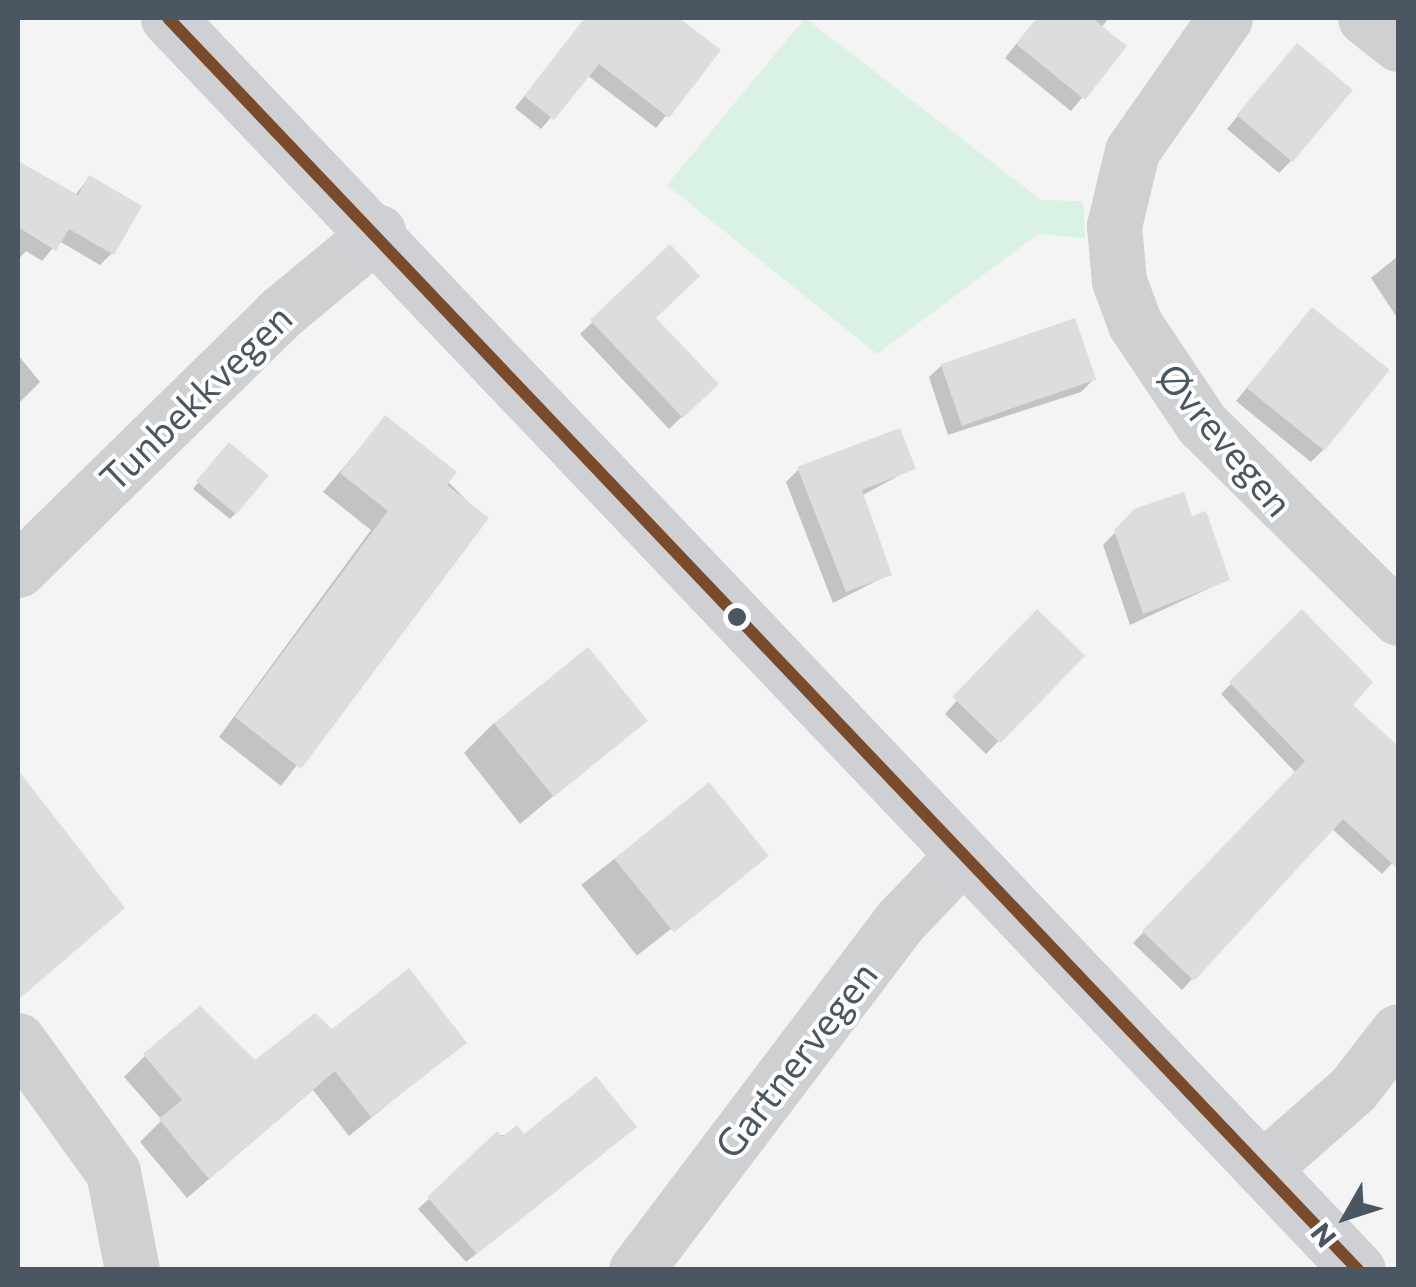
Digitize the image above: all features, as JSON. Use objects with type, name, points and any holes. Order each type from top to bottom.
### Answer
[{"type":"main road","points":[[168,18],[378,232],[1358,1270]]},
{"type":"street","name":"Øvrevegen","points":[[1226,18],[1132,151],[1114,226],[1119,281],[1136,324],[1202,424],[1398,618]]},
{"type":"street","points":[[1365,18],[1398,44]]},
{"type":"street","name":"Tunbekkvegen","points":[[18,570],[279,314],[378,232]]},
{"type":"street","name":"Gartnervegen","points":[[636,1270],[901,920],[963,855]]},
{"type":"street","points":[[1262,1169],[1354,1089],[1398,1031]]},
{"type":"street","points":[[18,1040],[113,1172],[132,1270]]},
{"type":"green space","points":[[805,18],[1041,200],[1083,201],[1085,238],[1038,234],[877,354],[667,185]]},
{"type":"building","points":[[585,18],[679,18],[721,50],[669,118],[599,64],[554,120],[524,96]]},
{"type":"building","points":[[1037,18],[1092,18],[1127,46],[1085,100],[1016,44]]},
{"type":"building","points":[[1297,43],[1353,90],[1292,162],[1237,115]]},
{"type":"building","points":[[18,161],[78,195],[89,175],[142,206],[114,255],[69,229],[56,251],[18,227]]},
{"type":"building","points":[[670,244],[700,276],[656,318],[719,384],[683,418],[590,320]]},
{"type":"building","points":[[1312,307],[1390,370],[1324,451],[1247,388]]},
{"type":"building","points":[[1075,318],[1096,379],[962,426],[941,364]]},
{"type":"building","points":[[385,415],[457,472],[447,485],[489,518],[301,769],[235,717],[388,511],[340,473]]},
{"type":"building","points":[[900,428],[916,469],[862,490],[892,575],[846,592],[797,467]]},
{"type":"building","points":[[229,442],[269,475],[236,514],[196,481]]},
{"type":"building","points":[[1184,492],[1192,516],[1206,511],[1230,580],[1143,614],[1114,530],[1134,509]]},
{"type":"building","points":[[1037,609],[1085,656],[1000,743],[952,697]]},
{"type":"building","points":[[1302,609],[1373,682],[1353,705],[1398,746],[1398,869],[1343,819],[1194,981],[1142,931],[1305,761],[1229,682]]},
{"type":"building","points":[[588,647],[648,721],[554,797],[494,723]]},
{"type":"building","points":[[18,770],[125,908],[18,1000]]},
{"type":"building","points":[[709,782],[769,856],[674,933],[614,859]]},
{"type":"building","points":[[409,968],[467,1043],[371,1117],[335,1071],[209,1179],[159,1119],[182,1100],[143,1054],[200,1006],[255,1060],[315,1013],[332,1029]]},
{"type":"building","points":[[596,1076],[637,1127],[477,1254],[427,1197],[497,1131],[502,1137],[517,1125],[524,1134]]},
{"type":"transit line","points":[[168,18],[1358,1270]]}]
